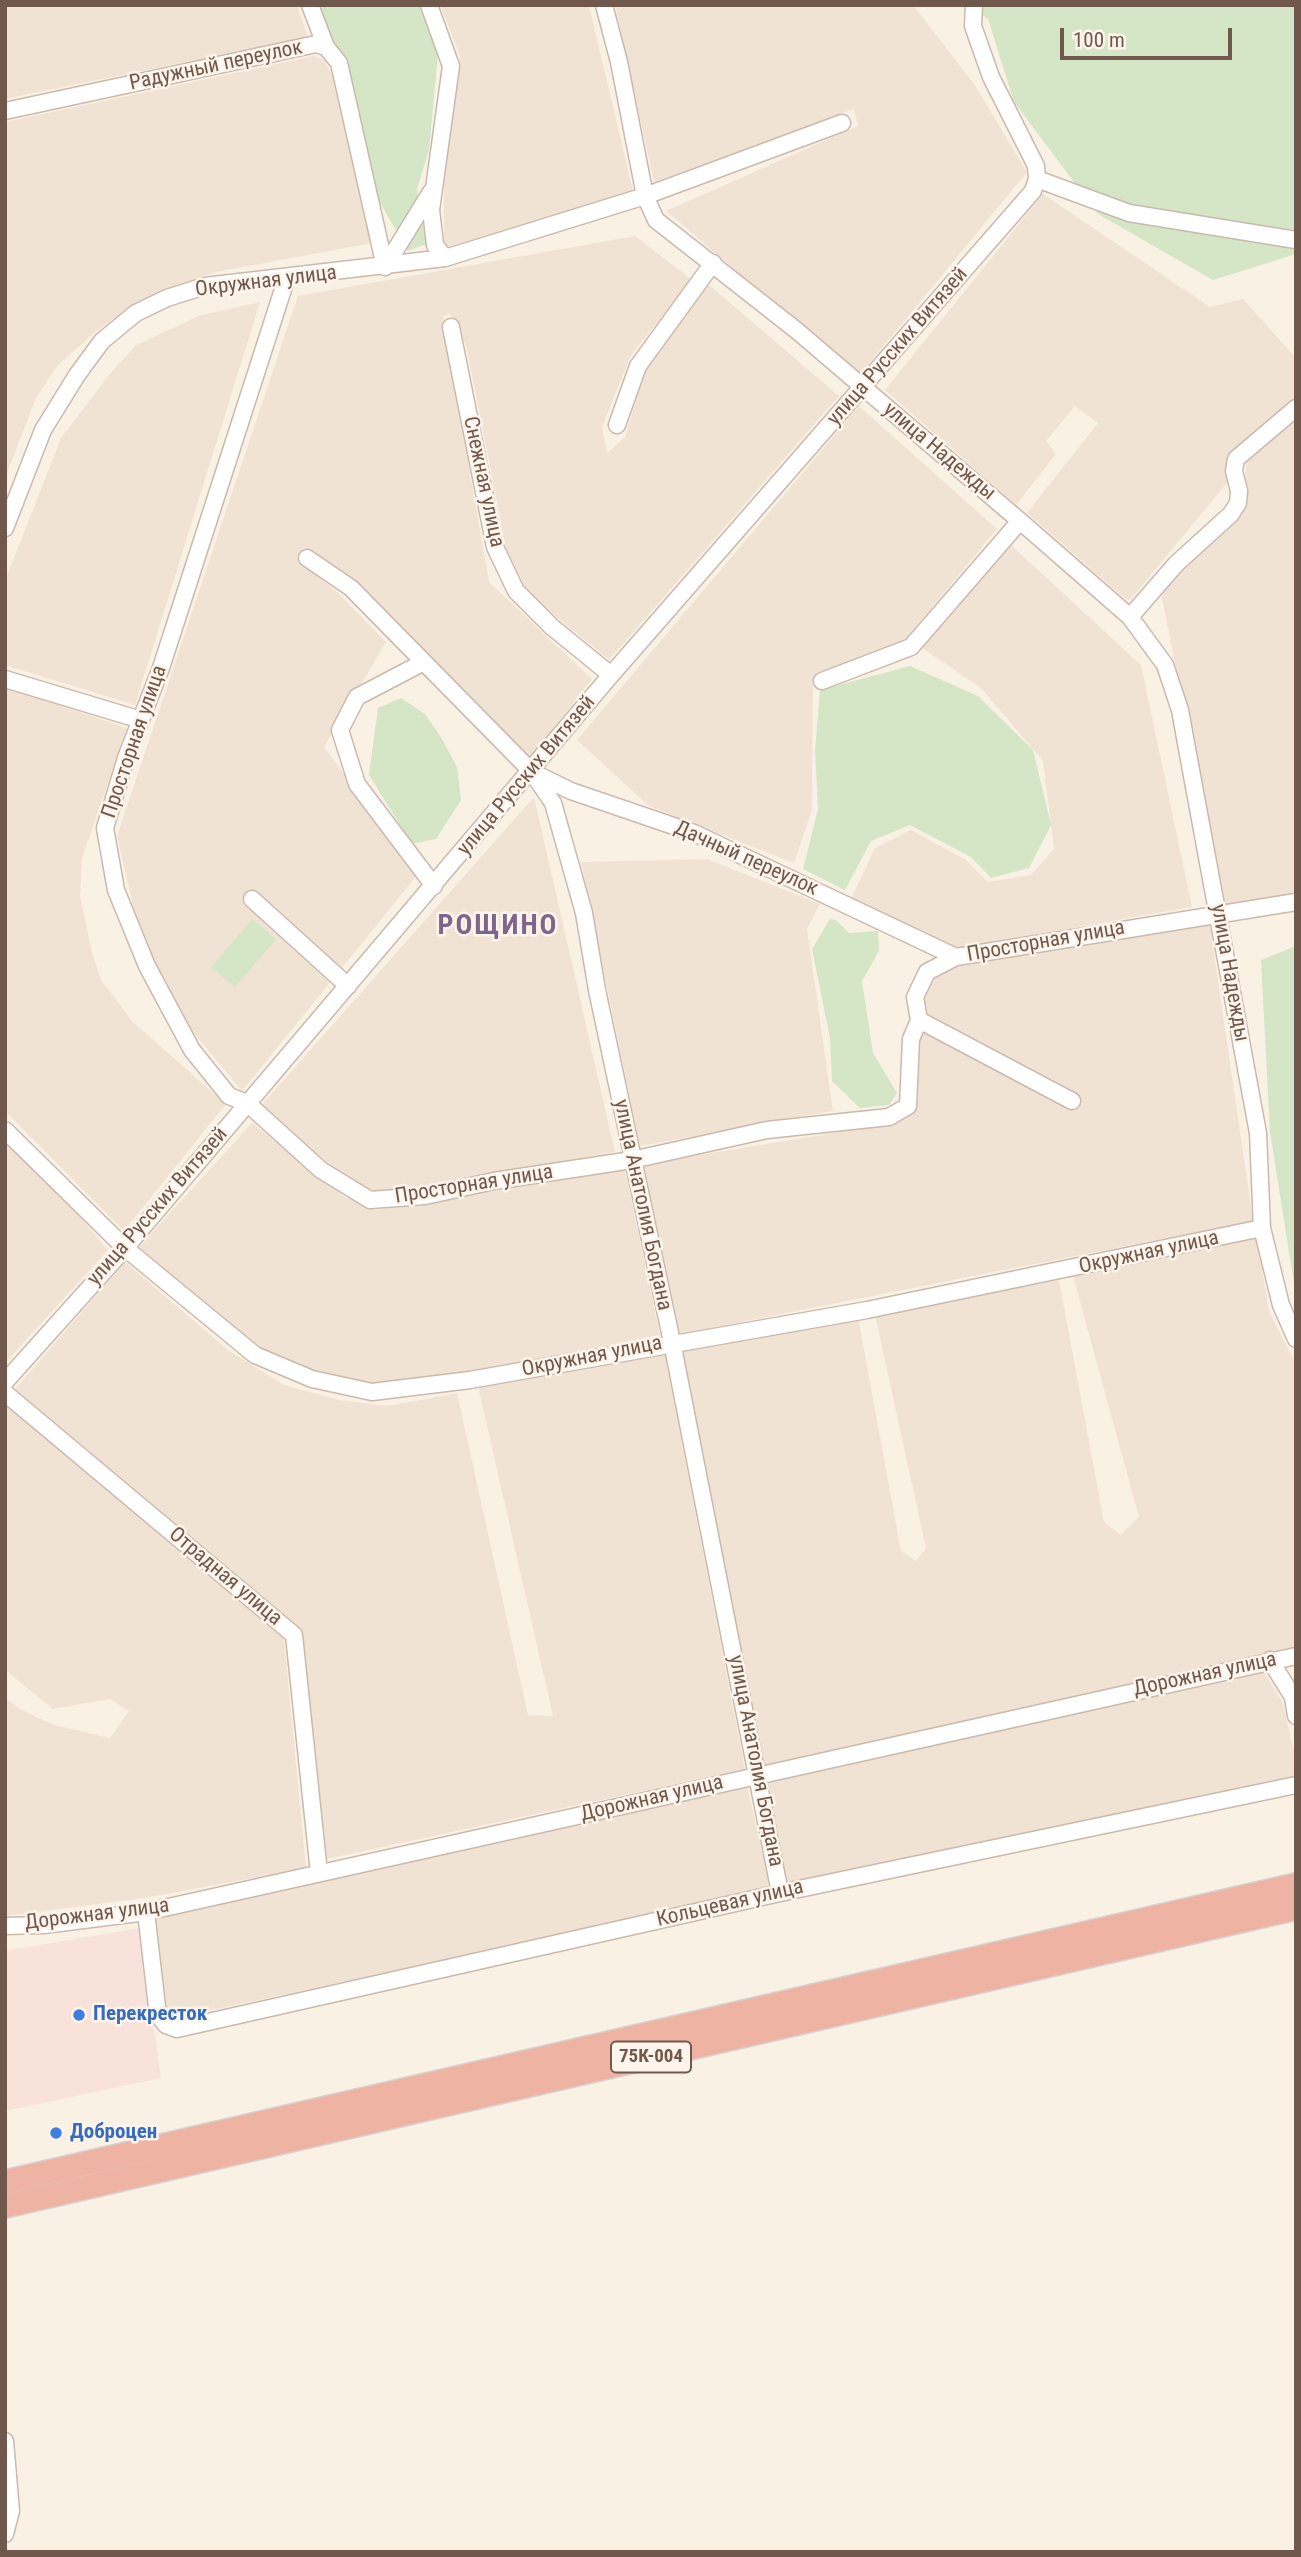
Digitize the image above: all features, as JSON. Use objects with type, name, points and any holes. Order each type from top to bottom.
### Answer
[{"type":"highway","name":"75К-004","points":[[5,2182],[1296,1885]]},
{"type":"highway","name":"75К-004","points":[[5,2206],[1296,1908]]},
{"type":"street","points":[[310,5],[326,47]]},
{"type":"street","points":[[385,267],[432,191],[438,172],[451,66],[429,5]]},
{"type":"street","name":"улица Надежды","points":[[604,5],[619,62],[645,196],[656,219],[862,387],[1130,617],[1166,665],[1180,710],[1258,1133],[1262,1228],[1280,1305],[1296,1339]]},
{"type":"street","points":[[974,5],[973,26],[991,77],[1036,172],[1129,213],[1296,240]]},
{"type":"street","name":"Радужный переулок","points":[[5,111],[316,44],[326,47],[339,63],[385,267]]},
{"type":"street","points":[[645,196],[842,124]]},
{"type":"street","name":"улица Русских Витязей","points":[[5,1382],[125,1248],[611,675],[1033,191],[1036,172]]},
{"type":"street","points":[[432,191],[435,244],[445,258]]},
{"type":"street","name":"Окружная улица","points":[[5,528],[43,430],[102,341],[136,313],[167,298],[205,286],[445,258],[645,196]]},
{"type":"street","points":[[617,425],[638,366],[713,263]]},
{"type":"street","name":"Просторная улица","points":[[287,277],[161,668],[105,828],[116,890],[147,966],[192,1050],[229,1097],[247,1103],[321,1170],[370,1200],[425,1196],[494,1181],[632,1160],[767,1130],[889,1118],[908,1106],[911,1039],[919,1020],[915,997],[928,972],[956,957],[1296,902]]},
{"type":"street","name":"Снежная улица","points":[[451,327],[495,547],[516,591],[552,627],[611,675]]},
{"type":"street","points":[[1130,617],[1176,564],[1231,514],[1238,503],[1239,491],[1234,471],[1236,459],[1296,408]]},
{"type":"street","points":[[822,681],[911,647],[1020,522]]},
{"type":"street","points":[[307,558],[351,588],[531,772]]},
{"type":"street","points":[[422,663],[358,697],[340,730],[357,784],[434,886]]},
{"type":"street","points":[[5,679],[141,720]]},
{"type":"street","name":"Дачный переулок","points":[[531,772],[571,792],[694,833],[956,957]]},
{"type":"street","name":"улица Анатолия Богдана","points":[[531,772],[553,803],[584,913],[597,990],[672,1342],[780,1892]]},
{"type":"street","points":[[252,899],[348,986]]},
{"type":"street","points":[[919,1020],[1072,1101]]},
{"type":"street","name":"Окружная улица","points":[[5,1130],[125,1248],[255,1355],[312,1380],[372,1392],[470,1380],[672,1342],[867,1310],[1262,1228]]},
{"type":"street","name":"Отрадная улица","points":[[5,1393],[294,1635],[319,1873]]},
{"type":"street","name":"Дорожная улица","points":[[5,1926],[44,1925],[146,1912],[1296,1656]]},
{"type":"street","points":[[1270,1660],[1295,1696],[1296,1716]]},
{"type":"street","name":"Кольцевая улица","points":[[146,1912],[158,2015],[166,2025],[177,2029],[780,1892],[1296,1785]]},
{"type":"street","points":[[5,2441],[10,2511],[5,2534]]},
{"type":"shaded area","points":[[5,5],[297,5],[308,37],[5,99]]},
{"type":"shaded area","points":[[440,5],[589,5],[633,191],[444,248],[444,176],[460,56]]},
{"type":"shaded area","points":[[615,5],[913,5],[974,84],[1027,172],[859,376],[666,211],[858,126],[854,109],[654,182]]},
{"type":"shaded area","points":[[314,56],[325,61],[332,74],[372,243],[216,272],[137,302],[94,333],[57,366],[36,398],[5,478],[5,122]]},
{"type":"shaded area","points":[[1043,194],[1210,307],[1243,299],[1296,358],[1296,397],[1231,454],[1227,483],[1130,600],[1124,598],[1027,513],[1098,423],[1075,406],[1046,441],[1056,454],[1016,505],[885,390]]},
{"type":"shaded area","points":[[635,236],[692,280],[631,355],[602,427],[607,453],[625,437],[647,364],[708,284],[839,396],[609,660],[529,594],[506,548],[466,345],[450,313],[443,317],[489,582],[592,679],[529,759],[340,570],[304,547],[297,559],[340,595],[386,642],[324,747],[418,874],[242,1091],[192,1031],[139,932],[117,836],[298,296]]},
{"type":"shaded area","points":[[260,302],[135,705],[5,665],[5,581],[61,438],[109,375],[136,345],[201,315]]},
{"type":"shaded area","points":[[859,406],[997,529],[901,644],[813,682],[812,810],[794,863],[649,806],[577,740]]},
{"type":"shaded area","points":[[1296,416],[1296,894],[1224,909],[1161,593],[1184,562],[1245,506],[1246,464],[1257,448]]},
{"type":"shaded area","points":[[1011,545],[1141,665],[1192,907],[959,948],[851,899],[875,848],[911,830],[966,860],[988,882],[1031,875],[1054,849],[1043,761],[981,688],[922,648]]},
{"type":"shaded area","points":[[5,687],[127,728],[82,858],[80,896],[92,953],[101,980],[133,1022],[226,1104],[124,1231],[5,1111]]},
{"type":"shaded area","points":[[534,797],[615,1152],[389,1194],[358,1186],[259,1108]]},
{"type":"shaded area","points":[[707,859],[820,904],[807,929],[833,1111],[640,1146],[581,862]]},
{"type":"shaded area","points":[[1210,925],[1253,1221],[680,1334],[644,1164],[900,1122],[916,1106],[921,1029],[1077,1107],[1082,1104],[1074,1091],[925,1012],[923,996],[933,975],[956,962]]},
{"type":"shaded area","points":[[252,1123],[343,1196],[376,1210],[625,1170],[660,1335],[473,1373],[377,1385],[311,1369],[254,1347],[138,1248]]},
{"type":"shaded area","points":[[5,1128],[108,1250],[5,1363]]},
{"type":"shaded area","points":[[1257,1236],[1269,1312],[1296,1364],[1296,1650],[763,1766],[679,1347],[858,1317],[901,1551],[916,1561],[926,1548],[875,1315],[1059,1280],[1104,1522],[1121,1535],[1139,1517],[1073,1276]]},
{"type":"shaded area","points":[[125,1262],[228,1350],[284,1385],[339,1400],[388,1406],[457,1393],[528,1715],[553,1716],[478,1386],[665,1355],[745,1769],[327,1859],[302,1631],[15,1389]]},
{"type":"shaded area","points":[[5,1404],[284,1639],[306,1868],[145,1898],[5,1916],[5,1697],[20,1709],[54,1725],[110,1738],[129,1711],[110,1699],[53,1709],[5,1670]]},
{"type":"shaded area","points":[[1262,1668],[1283,1703],[1296,1761],[1296,1780],[784,1889],[763,1779]]},
{"type":"shaded area","points":[[747,1786],[771,1889],[166,2020],[151,1920]]},
{"type":"shaded area","name":"Перекресток","points":[[140,1928],[161,2078],[5,2111],[5,1951]]},
{"type":"green space","points":[[311,5],[420,5],[438,54],[429,150],[417,189],[426,244],[408,251],[375,194],[346,61]]},
{"type":"green space","points":[[968,5],[1296,5],[1296,254],[1213,280],[1098,214],[1014,102],[988,19]]},
{"type":"green space","points":[[910,666],[978,696],[1033,750],[1051,825],[1029,868],[991,878],[971,857],[910,825],[871,841],[845,890],[803,869],[818,809],[815,751],[820,690]]},
{"type":"green space","points":[[401,698],[425,714],[442,739],[457,767],[461,800],[436,839],[412,844],[369,775],[378,708]]},
{"type":"green space","points":[[252,919],[276,939],[235,987],[211,967]]},
{"type":"green space","points":[[830,919],[836,920],[849,933],[878,931],[879,951],[862,981],[873,1053],[897,1093],[889,1105],[860,1108],[832,1081],[830,1038],[812,949]]},
{"type":"green space","points":[[1296,946],[1296,1296],[1270,1132],[1261,960]]},
{"type":"place","name":"Перекресток","points":[[79,2015]]},
{"type":"place","name":"Доброцен","points":[[56,2133]]},
{"type":"district","name":"РОЩИНО","points":[[498,927]]}]
